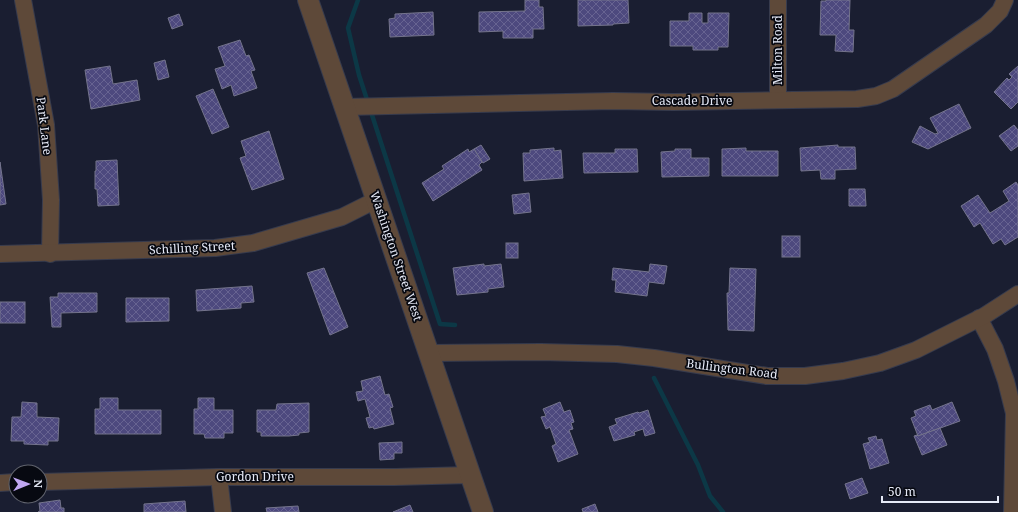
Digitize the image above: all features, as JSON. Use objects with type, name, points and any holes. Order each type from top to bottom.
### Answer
[{"type":"street","name":"Park Lane","points":[[22,0],[46,125],[51,200],[50,254]]},
{"type":"street","name":"Washington Street West","points":[[308,0],[483,512]]},
{"type":"street","name":"Milton Road","points":[[778,0],[778,100]]},
{"type":"street","name":"Cascade Drive","points":[[345,107],[605,101],[673,102],[857,99],[876,96],[893,90],[986,25],[1000,11],[1005,0]]},
{"type":"street","name":"Schilling Street","points":[[0,254],[50,254],[215,248],[253,243],[342,217],[376,200]]},
{"type":"street","name":"Bullington Road","points":[[429,353],[541,352],[617,354],[654,358],[767,376],[805,376],[843,371],[880,363],[916,350],[979,318],[1018,294]]},
{"type":"street","points":[[979,318],[995,349],[1006,381],[1014,413],[1015,480],[1012,512]]},
{"type":"street","name":"Gordon Drive","points":[[48,482],[219,477],[395,477],[470,475]]},
{"type":"street","points":[[219,477],[223,512]]},
{"type":"building","points":[[525,0],[539,0],[539,7],[543,7],[544,29],[533,29],[533,38],[503,38],[503,31],[479,32],[479,12],[525,11]]},
{"type":"building","points":[[578,0],[628,0],[629,23],[578,26]]},
{"type":"building","points":[[850,0],[849,30],[854,30],[853,52],[835,51],[836,35],[820,35],[821,1]]},
{"type":"building","points":[[433,12],[434,35],[390,37],[389,19],[395,18],[395,14]]},
{"type":"building","points":[[689,13],[702,13],[702,23],[708,23],[708,13],[729,13],[728,47],[718,47],[718,50],[693,50],[693,46],[670,46],[670,21],[689,21]]},
{"type":"building","points":[[179,14],[183,25],[172,29],[168,18]]},
{"type":"building","points":[[240,40],[246,56],[249,55],[255,70],[251,71],[257,88],[234,96],[231,85],[222,89],[215,69],[225,66],[218,47]]},
{"type":"building","points":[[165,60],[169,77],[158,80],[154,63]]},
{"type":"building","points":[[110,66],[113,84],[137,80],[140,100],[91,109],[85,70]]},
{"type":"building","points":[[1018,66],[1018,102],[1011,109],[994,92],[1007,78],[1009,80],[1012,77],[1009,74]]},
{"type":"building","points":[[213,89],[229,127],[212,134],[196,96]]},
{"type":"building","points":[[959,104],[971,128],[928,149],[912,142],[920,126],[935,134],[938,133],[930,118]]},
{"type":"building","points":[[1014,125],[1018,130],[1018,146],[1011,151],[999,136]]},
{"type":"building","points":[[269,131],[284,179],[252,190],[240,158],[246,156],[241,141]]},
{"type":"building","points":[[481,145],[490,159],[483,163],[474,149]]},
{"type":"building","points":[[838,145],[838,147],[855,147],[856,169],[835,170],[835,179],[821,179],[820,170],[801,171],[800,148]]},
{"type":"building","points":[[554,148],[554,151],[561,150],[563,178],[524,181],[523,153],[530,153],[530,150]]},
{"type":"building","points":[[746,148],[746,151],[778,151],[778,176],[722,176],[722,149]]},
{"type":"building","points":[[468,149],[469,152],[474,149],[482,162],[479,165],[482,170],[433,201],[422,183],[444,169],[442,166]]},
{"type":"building","points":[[615,149],[637,149],[638,172],[584,173],[583,153],[615,153]]},
{"type":"building","points":[[675,149],[691,149],[691,158],[709,158],[709,176],[662,177],[661,152],[675,151]]},
{"type":"building","points":[[117,160],[119,205],[98,206],[97,189],[95,189],[96,161]]},
{"type":"building","points":[[0,162],[6,204],[0,205]]},
{"type":"building","points":[[1016,182],[1018,185],[1018,237],[1005,245],[1001,239],[993,244],[980,223],[974,227],[961,206],[978,195],[990,213],[1009,201],[1003,191]]},
{"type":"building","points":[[849,189],[865,189],[866,206],[849,206]]},
{"type":"building","points":[[529,193],[531,212],[514,214],[512,195]]},
{"type":"building","points":[[782,236],[800,236],[800,257],[782,257]]},
{"type":"building","points":[[506,243],[518,243],[518,258],[506,258]]},
{"type":"building","points":[[484,264],[484,266],[501,264],[504,287],[488,289],[488,292],[457,295],[453,268]]},
{"type":"building","points":[[650,264],[667,266],[664,284],[649,282],[647,296],[615,292],[616,280],[612,280],[613,268],[649,272]]},
{"type":"building","points":[[324,268],[348,327],[330,335],[307,273]]},
{"type":"building","points":[[730,268],[756,269],[754,331],[728,330],[727,293],[729,293]]},
{"type":"building","points":[[252,286],[254,302],[241,303],[241,308],[197,311],[196,290]]},
{"type":"building","points":[[58,293],[97,293],[97,312],[61,313],[61,327],[52,327],[50,297],[58,297]]},
{"type":"building","points":[[126,298],[169,298],[169,321],[126,322]]},
{"type":"building","points":[[0,302],[25,302],[25,323],[0,323]]},
{"type":"building","points":[[380,376],[385,395],[389,394],[393,407],[390,408],[394,424],[374,429],[373,427],[369,428],[366,418],[370,417],[365,399],[358,401],[356,392],[363,391],[361,381]]},
{"type":"building","points":[[100,398],[118,398],[118,410],[161,410],[161,434],[95,434],[95,409],[100,409]]},
{"type":"building","points":[[198,398],[214,398],[214,410],[233,410],[233,433],[224,433],[224,438],[205,438],[204,434],[194,434],[194,409],[198,409]]},
{"type":"building","points":[[22,402],[37,403],[37,417],[59,418],[58,441],[48,441],[48,445],[24,444],[24,441],[11,441],[12,417],[21,417]]},
{"type":"building","points":[[560,402],[564,412],[570,410],[574,422],[571,423],[573,429],[569,430],[578,454],[558,462],[552,446],[556,444],[550,427],[546,429],[541,417],[546,416],[543,409]]},
{"type":"building","points":[[952,402],[960,421],[918,436],[911,418],[916,416],[914,411],[930,405],[932,410]]},
{"type":"building","points":[[309,403],[309,432],[289,436],[261,436],[261,432],[257,432],[257,410],[276,410],[277,404]]},
{"type":"building","points":[[648,410],[655,433],[645,436],[643,429],[634,432],[635,435],[614,441],[609,427],[617,424],[615,419]]},
{"type":"building","points":[[940,428],[947,445],[922,455],[914,436]]},
{"type":"building","points":[[876,436],[877,440],[882,439],[889,463],[870,469],[863,444],[870,442],[868,438]]},
{"type":"building","points":[[402,442],[402,453],[394,453],[394,459],[380,460],[379,443]]},
{"type":"building","points":[[862,478],[868,493],[850,499],[845,484]]},
{"type":"building","points":[[60,500],[61,508],[64,508],[64,512],[38,512],[40,511],[39,504],[48,504],[48,502]]},
{"type":"building","points":[[185,501],[186,512],[144,512],[144,504]]},
{"type":"building","points":[[595,504],[598,512],[583,512],[582,509]]},
{"type":"building","points":[[410,505],[413,512],[393,512]]},
{"type":"building","points":[[298,506],[299,512],[267,512],[266,508]]},
{"type":"waterway","points":[[358,0],[348,28],[359,75],[440,324],[455,325]]},
{"type":"waterway","points":[[654,378],[698,465],[710,496],[723,512]]}]
